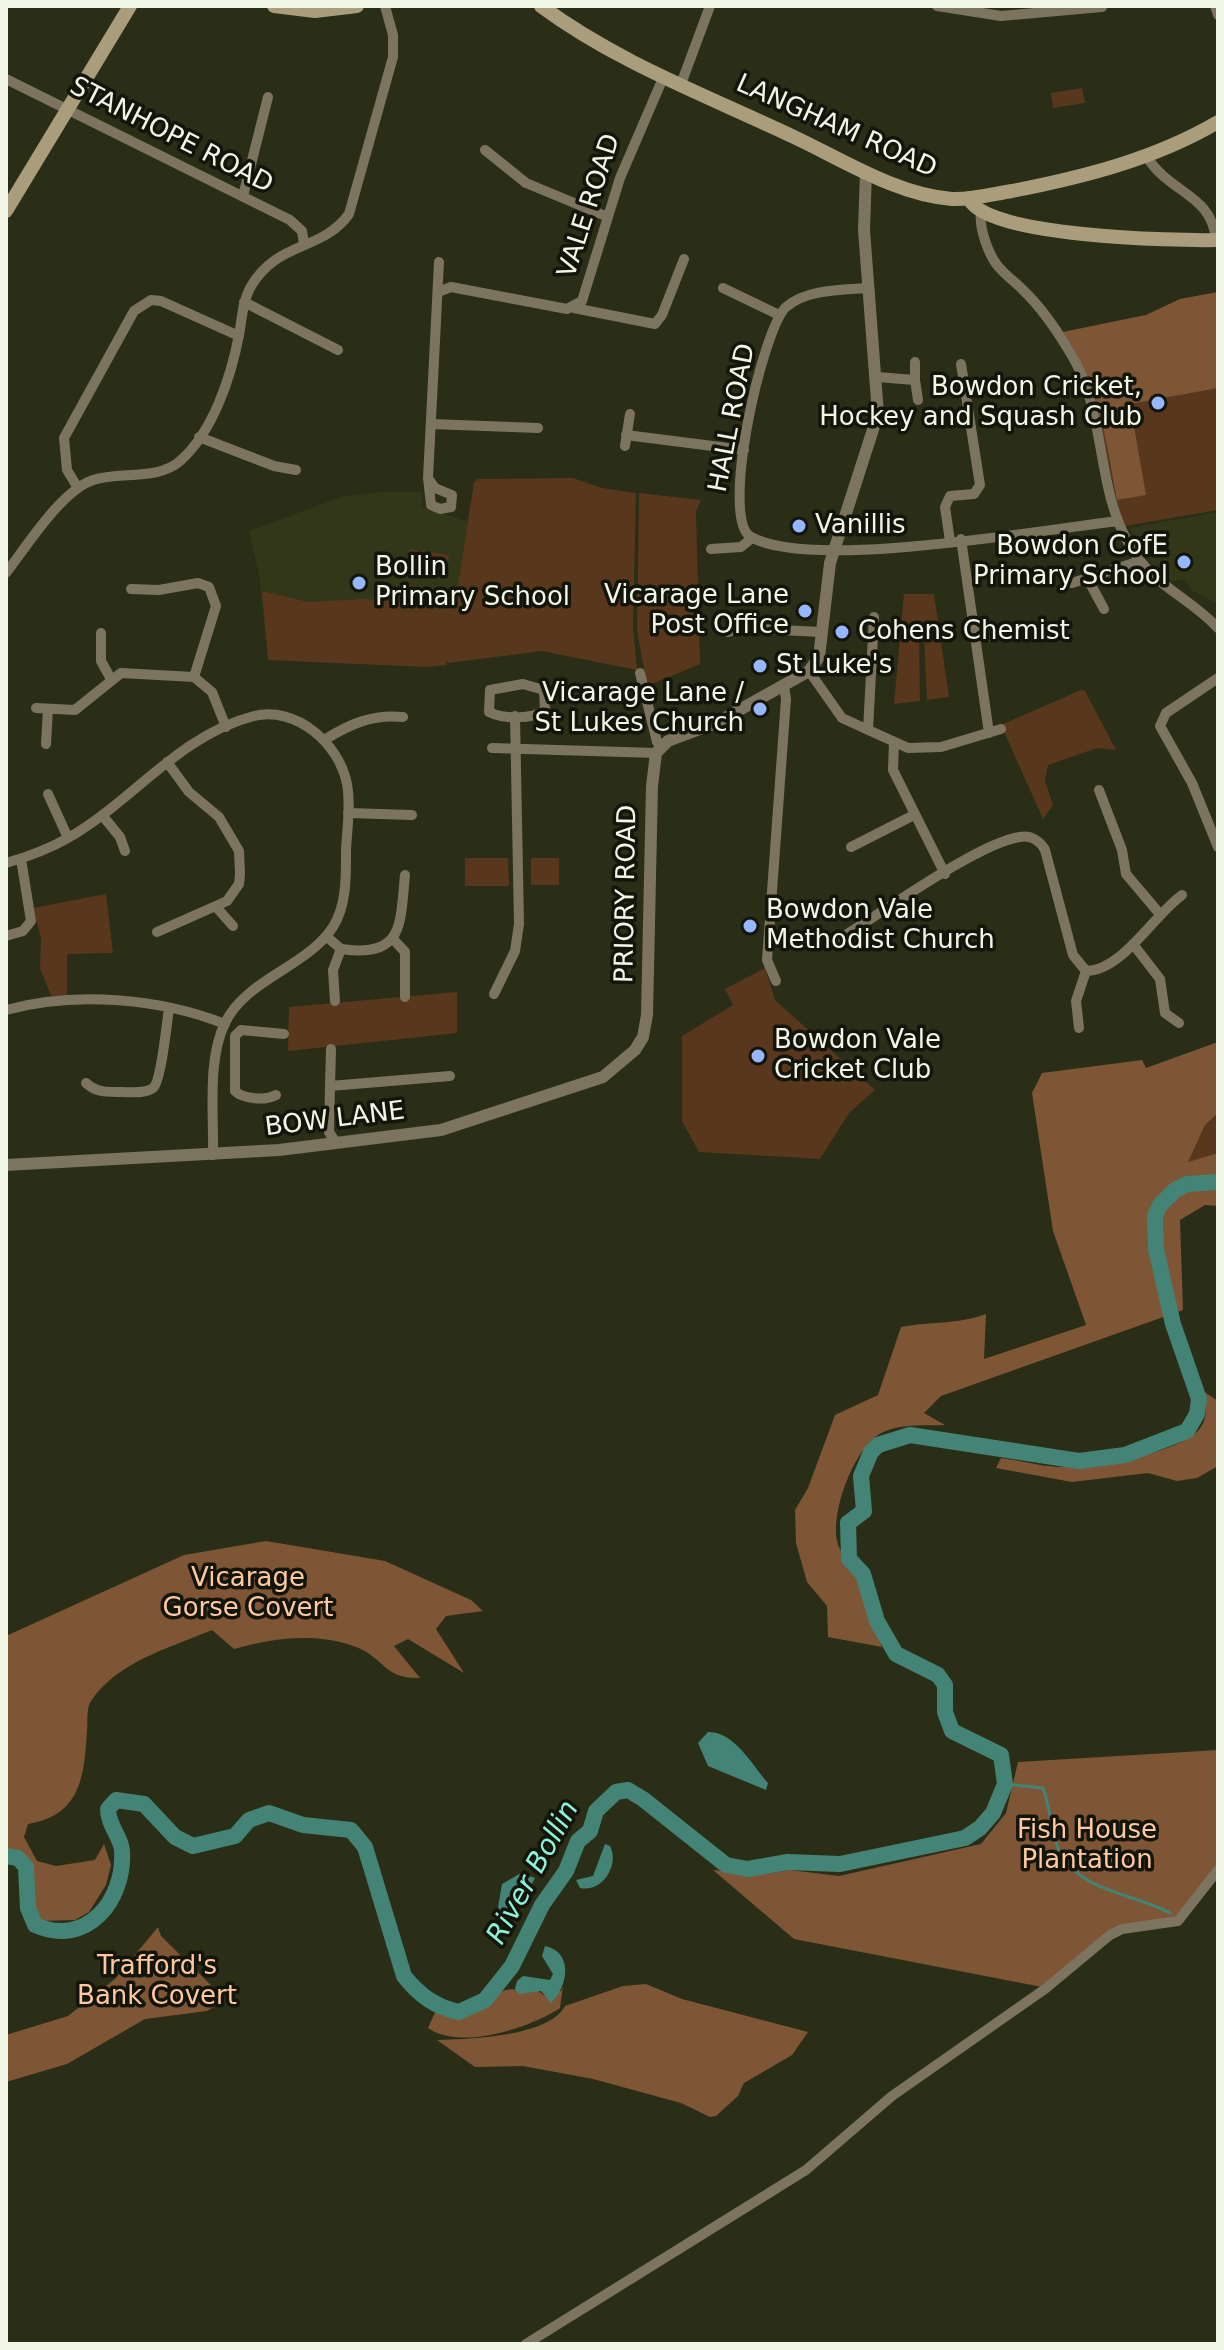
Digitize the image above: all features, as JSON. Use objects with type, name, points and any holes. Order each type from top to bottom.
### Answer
[{"type":"main road","points":[[6,211],[130,6]]},
{"type":"main road","points":[[282,7],[315,11],[357,6]]},
{"type":"main road","name":"LANGHAM ROAD","points":[[541,6],[615,55],[866,172],[927,195],[969,198],[1034,186],[1147,157],[1218,122]]},
{"type":"main road","points":[[969,198],[981,213],[1055,232],[1159,240],[1217,240]]},
{"type":"street","points":[[6,573],[78,488],[103,477],[163,471],[180,461],[199,437],[221,397],[239,336],[244,302],[269,263],[334,231],[349,214],[393,57],[393,35],[385,6]]},
{"type":"street","points":[[681,84],[710,6]]},
{"type":"street","points":[[937,6],[1001,16],[1102,7]]},
{"type":"street","points":[[1215,6],[1218,15]]},
{"type":"street","name":"VALE ROAD","points":[[438,292],[451,287],[574,308],[582,301],[634,138],[663,78]]},
{"type":"street","name":"STANHOPE ROAD","points":[[6,79],[290,220],[302,231],[304,244]]},
{"type":"street","points":[[243,196],[268,97]]},
{"type":"street","points":[[485,150],[526,183],[608,217]]},
{"type":"street","points":[[1147,157],[1157,174],[1207,209],[1215,222],[1217,240]]},
{"type":"street","points":[[492,748],[659,750],[688,732],[716,723],[784,686],[809,671],[819,657],[833,553],[877,423],[877,377],[868,288],[866,172]]},
{"type":"street","points":[[981,213],[983,233],[996,264],[1026,293],[1078,366],[1099,430],[1118,521],[1140,561],[1159,584],[1198,608],[1218,628]]},
{"type":"street","points":[[574,308],[655,324],[662,315],[684,259]]},
{"type":"street","points":[[428,478],[439,262]]},
{"type":"street","points":[[723,288],[779,315]]},
{"type":"street","name":"HALL ROAD","points":[[752,538],[743,531],[738,517],[744,450],[764,357],[779,315],[795,301],[811,294],[868,288]]},
{"type":"street","points":[[78,488],[67,470],[64,438],[134,311],[151,300],[161,301],[239,336]]},
{"type":"street","points":[[244,302],[338,350]]},
{"type":"street","points":[[915,362],[918,400]]},
{"type":"street","points":[[961,364],[980,485],[974,494],[950,496],[945,507],[975,638],[989,733]]},
{"type":"street","points":[[877,377],[915,380]]},
{"type":"street","points":[[630,414],[626,441],[744,450]]},
{"type":"street","points":[[431,424],[538,428]]},
{"type":"street","points":[[199,437],[274,466],[296,470]]},
{"type":"street","points":[[711,549],[741,547],[752,538],[833,553],[1118,521]]},
{"type":"street","points":[[1072,583],[1140,561]]},
{"type":"street","points":[[1095,576],[1091,585],[1104,609]]},
{"type":"street","points":[[131,589],[159,590],[198,583],[213,592],[216,600],[211,629],[194,677]]},
{"type":"street","points":[[868,730],[874,617]]},
{"type":"street","points":[[728,632],[740,628],[821,632]]},
{"type":"street","points":[[975,638],[1016,632]]},
{"type":"street","points":[[101,633],[101,661],[111,679]]},
{"type":"street","points":[[809,671],[842,718],[894,742],[924,749],[1001,729]]},
{"type":"street","points":[[36,708],[75,710],[94,698],[111,679],[132,672],[194,677],[212,692],[226,727]]},
{"type":"street","points":[[640,673],[659,750]]},
{"type":"street","points":[[1218,678],[1166,713],[1160,726],[1192,783],[1218,847]]},
{"type":"street","points":[[523,684],[544,690],[545,710],[541,714],[515,716],[489,712],[490,690],[523,684]]},
{"type":"street","points":[[776,981],[767,960],[786,699],[784,686]]},
{"type":"street","points":[[46,744],[48,709]]},
{"type":"street","points":[[6,863],[68,838],[102,815],[167,762],[226,727],[252,717],[280,715],[295,720],[324,740],[348,785],[343,900],[326,936],[241,1002],[225,1024],[218,1043],[213,1155]]},
{"type":"street","points":[[494,994],[507,972],[518,938],[515,716]]},
{"type":"street","points":[[324,740],[349,725],[372,717],[403,717]]},
{"type":"street","points":[[894,742],[893,770],[945,874]]},
{"type":"street","name":"PRIORY ROAD","points":[[643,1037],[647,1015],[652,786],[659,750]]},
{"type":"street","points":[[157,932],[217,908],[239,884],[239,851],[219,817],[189,792],[167,762]]},
{"type":"street","points":[[1099,790],[1122,850],[1126,874],[1159,913]]},
{"type":"street","points":[[48,794],[68,838]]},
{"type":"street","points":[[348,813],[412,815]]},
{"type":"street","points":[[1206,822],[1218,814]]},
{"type":"street","points":[[102,815],[120,837],[125,851]]},
{"type":"street","points":[[851,847],[914,815]]},
{"type":"street","points":[[836,941],[945,874],[1003,842],[1023,836],[1036,839],[1045,850],[1073,955],[1086,971]]},
{"type":"street","points":[[6,936],[23,931],[31,921],[21,859]]},
{"type":"street","points":[[326,936],[341,949],[379,949],[394,940],[401,918],[405,875]]},
{"type":"street","points":[[1086,971],[1111,964],[1159,913],[1182,895]]},
{"type":"street","points":[[217,908],[233,926]]},
{"type":"street","points":[[394,940],[405,952],[405,997]]},
{"type":"street","points":[[1133,944],[1160,979],[1165,1013],[1179,1023]]},
{"type":"street","points":[[335,1001],[333,970],[341,949]]},
{"type":"street","points":[[1079,1028],[1076,1001],[1086,971]]},
{"type":"street","points":[[6,1010],[95,1000],[169,1008],[225,1024]]},
{"type":"street","points":[[86,1083],[94,1091],[110,1092],[148,1091],[155,1087],[160,1079],[160,1057],[169,1008]]},
{"type":"street","points":[[276,1095],[270,1098],[240,1096],[235,1091],[236,1032],[284,1034]]},
{"type":"street","name":"BOW LANE","points":[[6,1165],[213,1155],[441,1130],[516,1108],[603,1077],[624,1063],[643,1037]]},
{"type":"street","points":[[331,1049],[329,1132],[336,1143]]},
{"type":"street","points":[[216,1070],[233,1071]]},
{"type":"street","points":[[330,1086],[450,1076]]},
{"type":"street","points":[[526,2344],[806,2170],[892,2096],[1045,1989],[1110,1935],[1122,1929],[1178,1921],[1218,1870]]},
{"type":"shaded area","points":[[1082,88],[1085,103],[1053,108],[1051,93]]},
{"type":"shaded area","name":"Bowdon Cricket, Hockey and Squash Club","points":[[1218,292],[1218,510],[1125,526],[1095,402],[1077,355],[1063,332],[1146,315],[1180,299]]},
{"type":"shaded area","points":[[573,478],[602,488],[636,493],[633,628],[637,670],[542,651],[448,663],[447,660],[446,665],[426,667],[268,660],[262,591],[308,602],[365,599],[401,602],[404,584],[457,592],[474,482],[478,479]]},
{"type":"shaded area","name":"Bollin Primary School","points":[[423,492],[421,506],[468,522],[446,665],[268,660],[259,575],[249,531],[344,496]]},
{"type":"shaded area","points":[[639,493],[701,500],[696,512],[700,664],[647,686],[637,630]]},
{"type":"shaded area","name":"Bowdon CofE Primary School","points":[[1218,512],[1218,604],[1191,590],[1184,579],[1172,581],[1156,569],[1129,528]]},
{"type":"shaded area","points":[[409,549],[449,555],[446,576],[405,569]]},
{"type":"shaded area","points":[[904,594],[934,594],[949,697],[927,700],[924,636],[919,636],[920,701],[894,704]]},
{"type":"shaded area","points":[[1081,690],[1085,691],[1116,750],[1097,748],[1048,765],[1045,781],[1053,805],[1043,819],[1001,725]]},
{"type":"shaded area","points":[[465,858],[508,858],[509,886],[465,886]]},
{"type":"shaded area","points":[[531,858],[559,858],[559,885],[531,885]]},
{"type":"shaded area","points":[[106,894],[113,953],[67,954],[67,996],[51,996],[40,968],[41,938],[33,908]]},
{"type":"shaded area","name":"Bowdon Vale Cricket Club","points":[[765,968],[775,1000],[875,1090],[849,1113],[820,1159],[699,1152],[682,1121],[682,1036],[733,1005],[725,989]]},
{"type":"shaded area","points":[[457,992],[457,1033],[288,1051],[289,1007]]},
{"type":"shaded area","points":[[1218,1113],[1218,1153],[1187,1163],[1205,1125]]},
{"type":"green space","points":[[1218,292],[1218,388],[1130,404],[1146,495],[1117,500],[1105,434],[1093,392],[1063,332],[1146,315],[1180,299]]},
{"type":"green space","points":[[1218,1042],[1218,1113],[1205,1125],[1188,1162],[1218,1153],[1218,1206],[1205,1205],[1180,1220],[1183,1310],[941,1396],[924,1413],[945,1425],[911,1426],[878,1435],[852,1469],[840,1499],[836,1529],[841,1552],[861,1577],[864,1601],[882,1647],[828,1637],[827,1606],[807,1582],[796,1543],[795,1510],[808,1488],[835,1415],[878,1395],[901,1327],[964,1320],[986,1314],[984,1359],[1086,1325],[1053,1231],[1032,1093],[1042,1073],[1142,1060],[1146,1068]]},
{"type":"green space","points":[[1203,1391],[1218,1401],[1218,1466],[1197,1478],[1177,1481],[1148,1473],[1072,1482],[996,1468],[1001,1458],[1068,1467],[1119,1461],[1160,1451],[1192,1436],[1201,1427],[1206,1414]]},
{"type":"green space","name":"Vicarage Gorse Covert","points":[[266,1541],[385,1561],[471,1600],[483,1611],[446,1616],[436,1629],[464,1673],[408,1639],[394,1646],[420,1678],[391,1672],[366,1652],[341,1642],[295,1638],[234,1649],[212,1630],[130,1666],[102,1687],[89,1704],[84,1764],[69,1803],[46,1819],[28,1824],[24,1837],[37,1861],[56,1866],[95,1860],[104,1844],[111,1865],[106,1885],[89,1912],[75,1920],[37,1921],[31,1901],[28,1870],[17,1855],[6,1852],[6,1636],[184,1555]]},
{"type":"green space","name":"Fish House Plantation","points":[[1218,1750],[1218,1866],[1176,1919],[1120,1927],[1042,1987],[794,1939],[713,1870],[766,1874],[790,1870],[839,1876],[981,1844],[1006,1813],[1018,1762]]},
{"type":"green space","name":"Trafford's Bank Covert","points":[[158,1927],[161,1936],[223,1997],[220,2003],[207,2011],[145,2019],[67,2064],[6,2082],[6,2035],[68,2016],[115,1979]]},
{"type":"green space","points":[[646,1984],[682,1999],[808,2032],[792,2055],[744,2083],[738,2096],[716,2116],[710,2117],[681,2103],[593,2079],[523,2066],[475,2067],[437,2040],[487,2037],[526,2030],[556,2016],[565,2006],[623,1986]]},
{"type":"green space","points":[[563,1986],[560,2008],[513,2029],[476,2037],[458,2037],[442,2035],[428,2028],[437,2008],[468,2014],[505,1990],[537,1990],[545,1996],[561,1991]]},
{"type":"water","points":[[708,1732],[726,1737],[742,1750],[768,1783],[766,1790],[708,1766],[698,1743]]},
{"type":"water","points":[[605,1844],[610,1846],[612,1853],[611,1869],[602,1882],[580,1888],[576,1880],[593,1876]]},
{"type":"water","points":[[521,1873],[535,1878],[530,1888],[513,1893],[510,1910],[504,1917],[498,1907],[502,1884]]},
{"type":"water","points":[[545,1946],[561,1955],[565,1971],[561,1988],[551,2003],[541,1991],[518,1994],[515,1988],[523,1976],[550,1980],[553,1974],[542,1956]]},
{"type":"waterway","name":"River Bollin","points":[[6,1856],[18,1858],[26,1867],[28,1908],[35,1925],[71,1930],[86,1925],[99,1915],[110,1902],[117,1886],[122,1851],[108,1809],[116,1800],[144,1804],[175,1837],[193,1846],[235,1836],[249,1820],[269,1813],[303,1825],[351,1830],[365,1847],[404,1976],[428,1999],[459,2012],[485,2000],[512,1966],[542,1905],[566,1871],[578,1841],[590,1831],[596,1811],[616,1792],[628,1790],[726,1865],[748,1869],[788,1862],[840,1864],[965,1838],[980,1828],[993,1813],[1005,1784],[1001,1755],[952,1731],[945,1712],[945,1685],[938,1675],[896,1654],[877,1621],[863,1574],[849,1559],[848,1523],[864,1511],[861,1476],[871,1452],[878,1445],[910,1435],[1079,1461],[1125,1455],[1187,1431],[1197,1414],[1199,1399],[1173,1324],[1156,1249],[1155,1216],[1160,1205],[1175,1190],[1187,1184],[1218,1182]]},
{"type":"waterway","points":[[1005,1784],[1043,1788],[1058,1849],[1071,1868],[1096,1885],[1170,1913]]},
{"type":"place","name":"Bowdon Cricket, Hockey and Squash Club","points":[[1158,403]]},
{"type":"place","name":"Vanillis","points":[[799,526]]},
{"type":"place","name":"Bowdon CofE Primary School","points":[[1184,562]]},
{"type":"place","name":"Bollin Primary School","points":[[359,583]]},
{"type":"place","name":"Vicarage Lane Post Office","points":[[805,611]]},
{"type":"place","name":"Cohens Chemist","points":[[842,632]]},
{"type":"place","name":"St Luke's","points":[[760,666]]},
{"type":"place","name":"Vicarage Lane / St Lukes Church","points":[[760,709]]},
{"type":"place","name":"Bowdon Vale Methodist Church","points":[[750,926]]},
{"type":"place","name":"Bowdon Vale Cricket Club","points":[[758,1056]]}]
